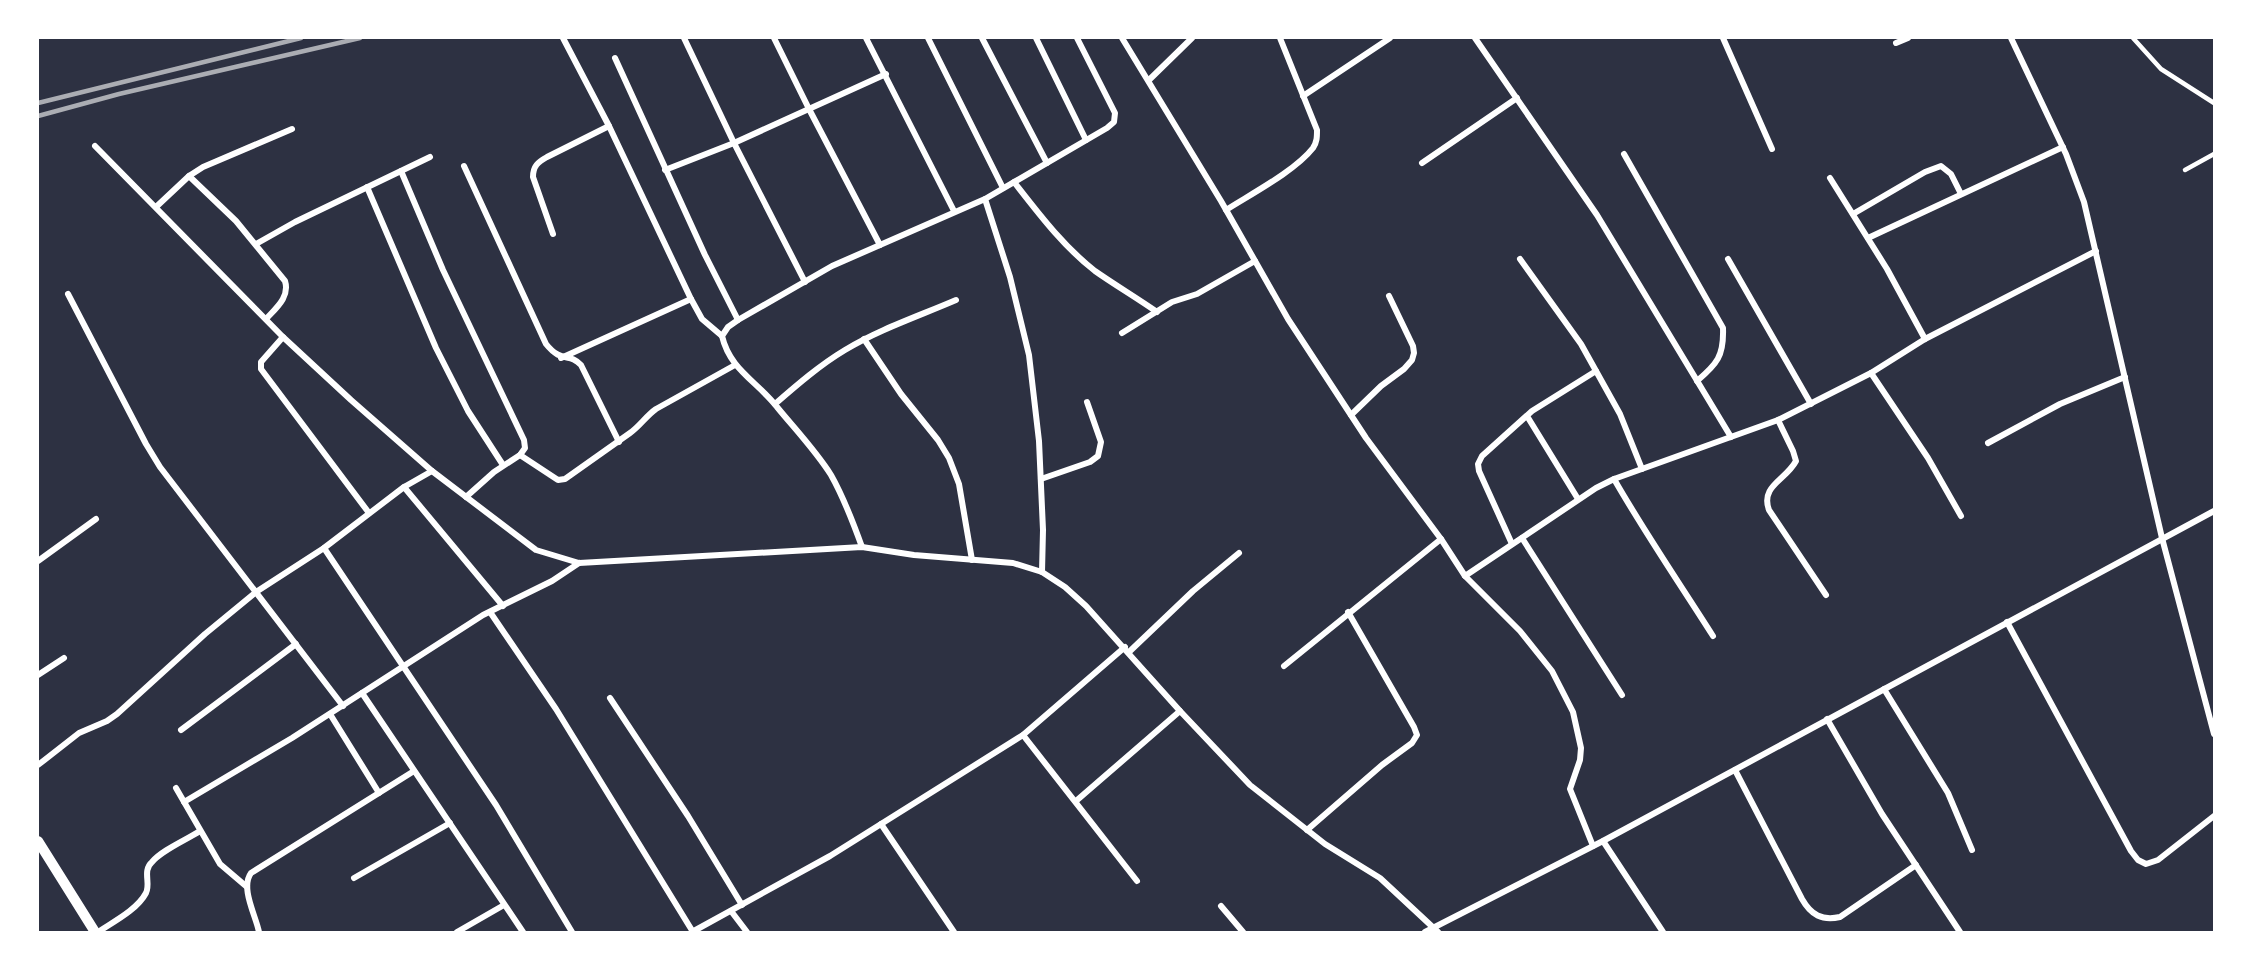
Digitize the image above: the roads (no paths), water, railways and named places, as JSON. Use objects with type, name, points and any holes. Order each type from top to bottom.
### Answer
[{"type":"street","points":[[563,38],[609,126],[691,299],[702,319],[722,336]]},
{"type":"street","points":[[684,38],[734,143],[805,282]]},
{"type":"street","points":[[774,38],[880,245]]},
{"type":"street","points":[[866,38],[954,211]]},
{"type":"street","points":[[928,38],[1003,188]]},
{"type":"street","points":[[982,38],[1047,163]]},
{"type":"street","points":[[1036,38],[1086,140]]},
{"type":"street","points":[[862,547],[845,502],[830,474],[775,404],[735,365],[725,352],[722,336],[728,327],[738,320],[832,266],[984,199],[1114,122],[1115,113],[1077,38]]},
{"type":"street","points":[[1122,38],[1226,210],[1288,319],[1351,415],[1465,576],[1520,631],[1552,670],[1573,712],[1581,748],[1570,789],[1593,846]]},
{"type":"street","points":[[1149,80],[1192,38]]},
{"type":"street","points":[[1226,210],[1290,168],[1313,147],[1317,139],[1317,130],[1280,38]]},
{"type":"street","points":[[1303,96],[1390,38]]},
{"type":"street","points":[[1475,38],[1597,215],[1731,437]]},
{"type":"street","points":[[1724,38],[1772,149]]},
{"type":"street","points":[[1896,44],[1908,38]]},
{"type":"street","points":[[2011,38],[2063,147],[2084,202],[2162,538],[2214,734]]},
{"type":"street","points":[[615,58],[665,170],[738,320]]},
{"type":"street","points":[[665,170],[734,143],[886,74]]},
{"type":"street","points":[[1422,163],[1517,98]]},
{"type":"street","points":[[553,234],[533,177],[533,170],[547,157],[609,126]]},
{"type":"street","points":[[156,207],[189,176],[215,161],[292,129]]},
{"type":"street","points":[[95,146],[283,337],[351,400],[432,471],[536,550],[579,563],[862,547],[914,555],[1013,563],[1042,572],[1065,587],[1086,606],[1250,785],[1307,830],[1380,879],[1436,930]]},
{"type":"street","points":[[1868,238],[2063,147]]},
{"type":"street","points":[[1624,154],[1723,328],[1720,356],[1711,369],[1697,381]]},
{"type":"street","points":[[256,244],[295,222],[430,157]]},
{"type":"street","points":[[464,165],[546,344],[560,358],[576,360],[581,365],[619,441]]},
{"type":"street","points":[[1853,214],[1925,172],[1941,166],[1951,174],[1960,194]]},
{"type":"street","points":[[401,171],[443,270],[524,440],[525,448],[520,455],[503,465],[466,497]]},
{"type":"street","points":[[189,176],[236,221],[281,274],[288,289],[266,319]]},
{"type":"street","points":[[1830,178],[1868,238],[1925,339]]},
{"type":"street","points":[[1014,182],[1046,223],[1095,271],[1157,312]]},
{"type":"street","points":[[367,187],[436,348],[468,411],[503,465]]},
{"type":"street","points":[[984,199],[1010,277],[1029,356],[1041,479],[1042,572]]},
{"type":"street","points":[[1465,576],[1596,488],[1614,479],[1778,420],[1871,373],[1925,339],[2096,251]]},
{"type":"street","points":[[1520,259],[1581,344],[1620,414],[1642,469]]},
{"type":"street","points":[[1728,259],[1810,404]]},
{"type":"street","points":[[1122,333],[1173,302],[1197,294],[1255,261]]},
{"type":"street","points":[[69,294],[155,459],[344,706]]},
{"type":"street","points":[[1351,415],[1381,386],[1404,369],[1414,353],[1413,346],[1389,296]]},
{"type":"street","points":[[560,358],[691,299]]},
{"type":"street","points":[[775,404],[808,374],[864,339],[956,300]]},
{"type":"street","points":[[283,337],[261,362],[261,369],[369,513]]},
{"type":"street","points":[[864,339],[901,394],[938,440],[949,458],[959,484],[972,560]]},
{"type":"street","points":[[520,455],[558,480],[565,479],[639,426],[645,417],[656,409],[735,365]]},
{"type":"street","points":[[1512,544],[1479,471],[1478,464],[1488,449],[1527,416],[1596,371]]},
{"type":"street","points":[[1871,373],[1928,458],[1961,516]]},
{"type":"street","points":[[1988,443],[2060,404],[2125,377]]},
{"type":"street","points":[[1041,479],[1090,462],[1098,456],[1101,442],[1087,402]]},
{"type":"street","points":[[1527,416],[1578,499]]},
{"type":"street","points":[[1778,420],[1796,461],[1767,494],[1766,501],[1769,510],[1826,595]]},
{"type":"street","points":[[38,765],[79,733],[117,714],[205,634],[256,592],[324,548],[404,487],[432,471]]},
{"type":"street","points":[[1614,479],[1649,539],[1660,552],[1713,636]]},
{"type":"street","points":[[404,487],[503,606]]},
{"type":"street","points":[[1425,933],[1436,930],[1603,841],[2214,511]]},
{"type":"street","points":[[38,561],[96,519]]},
{"type":"street","points":[[1522,538],[1622,695]]},
{"type":"street","points":[[1284,666],[1441,539]]},
{"type":"street","points":[[324,548],[496,805],[572,933]]},
{"type":"street","points":[[490,612],[556,709],[693,932],[830,856],[1023,735],[1127,650],[1239,553]]},
{"type":"street","points":[[184,802],[344,706],[490,612],[552,580],[579,563]]},
{"type":"street","points":[[1307,830],[1382,765],[1412,743],[1417,735],[1348,612]]},
{"type":"street","points":[[2007,622],[2094,785],[2138,860],[2146,864],[2158,860],[2214,816]]},
{"type":"street","points":[[181,730],[296,644]]},
{"type":"street","points":[[38,675],[64,658]]},
{"type":"street","points":[[1884,689],[1943,783],[1972,850]]},
{"type":"street","points":[[362,693],[523,933]]},
{"type":"street","points":[[610,698],[688,816],[742,905]]},
{"type":"street","points":[[1076,801],[1180,711]]},
{"type":"street","points":[[330,714],[379,793]]},
{"type":"street","points":[[1827,719],[1882,814],[1960,933]]},
{"type":"street","points":[[1023,735],[1137,881]]},
{"type":"street","points":[[1735,770],[1808,910],[1817,916],[1828,920],[1840,917],[1916,865]]},
{"type":"street","points":[[259,933],[247,887],[247,878],[251,873],[414,771]]},
{"type":"street","points":[[176,788],[220,864],[247,887]]},
{"type":"street","points":[[354,878],[450,823]]},
{"type":"street","points":[[881,824],[954,933]]},
{"type":"street","points":[[38,841],[97,933],[130,909],[145,894],[146,872],[153,860],[200,831]]},
{"type":"street","points":[[1603,841],[1663,933]]},
{"type":"street","points":[[457,933],[504,905]]},
{"type":"street","points":[[1221,906],[1243,933]]},
{"type":"street","points":[[731,911],[747,933]]},
{"type":"lane","points":[[2133,38],[2161,69],[2214,103]]},
{"type":"lane","points":[[2185,170],[2214,154]]},
{"type":"railway","points":[[38,103],[301,38]]},
{"type":"railway","points":[[38,116],[119,94],[360,38]]}]
